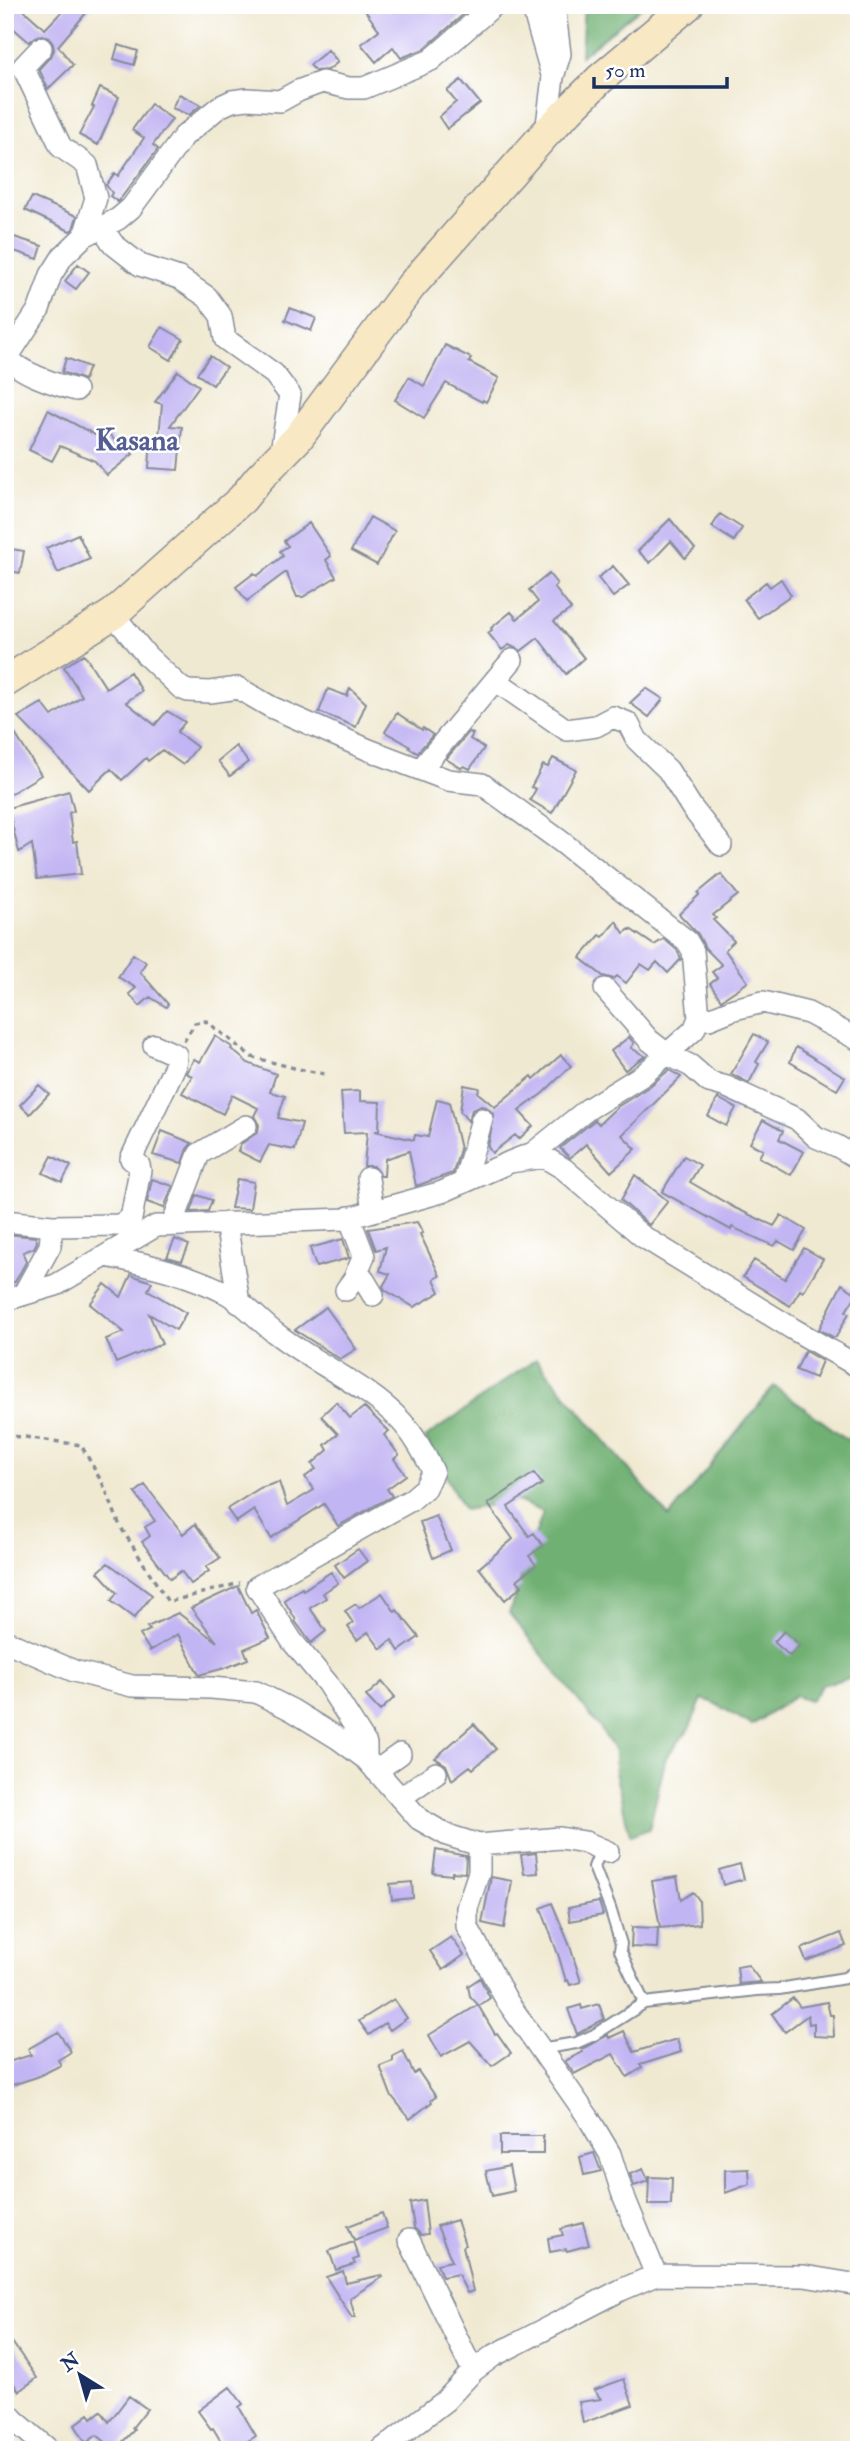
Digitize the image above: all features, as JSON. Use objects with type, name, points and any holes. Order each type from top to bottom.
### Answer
[{"type":"main road","points":[[5,682],[113,614],[242,499],[298,438],[411,286],[546,133],[600,79],[688,5]]},
{"type":"street","points":[[76,390],[22,370],[7,358],[39,309],[51,275],[63,256],[93,231],[131,208],[184,136],[219,107],[232,101],[280,101],[322,82],[349,88],[364,88],[431,60],[494,5]]},
{"type":"street","points":[[532,5],[553,77]]},
{"type":"street","points":[[546,133],[553,77],[560,54],[554,5]]},
{"type":"street","points":[[41,48],[23,67],[61,147],[87,165],[96,198],[93,231]]},
{"type":"street","points":[[93,231],[140,265],[179,278],[207,297],[221,316],[225,339],[274,374],[290,395],[280,458]]},
{"type":"street","points":[[14,1297],[56,1285],[163,1226],[349,1217],[442,1192],[533,1153],[588,1110],[643,1075],[694,1030],[699,1018],[692,951],[687,941],[563,843],[482,784],[448,780],[271,707],[238,688],[187,691],[147,656],[113,614]]},
{"type":"street","points":[[421,769],[512,660]]},
{"type":"street","points":[[495,680],[567,730],[596,726],[613,717],[628,723],[637,740],[668,770],[692,808],[721,845]]},
{"type":"street","points":[[605,989],[649,1040],[667,1054],[691,1066],[709,1082],[727,1087],[797,1119],[816,1137],[859,1158]]},
{"type":"street","points":[[699,1018],[709,1019],[763,1002],[807,1013],[859,1040]]},
{"type":"street","points":[[5,1222],[52,1226],[119,1225],[131,1219],[140,1170],[139,1165],[131,1159],[175,1066],[176,1055],[154,1045]]},
{"type":"street","points":[[464,1182],[482,1119]]},
{"type":"street","points":[[163,1226],[199,1154],[241,1123]]},
{"type":"street","points":[[510,1162],[544,1157],[564,1169],[642,1236],[859,1367]]},
{"type":"street","points":[[368,1178],[373,1211]]},
{"type":"street","points":[[131,1215],[163,1226]]},
{"type":"street","points":[[346,1290],[364,1256],[349,1217]]},
{"type":"street","points":[[226,1223],[239,1303]]},
{"type":"street","points":[[14,1297],[50,1246],[52,1226]]},
{"type":"street","points":[[106,1256],[140,1262],[198,1280],[231,1296],[278,1335],[400,1420],[417,1441],[433,1471],[425,1488],[411,1500],[257,1587],[292,1641],[327,1683],[347,1714],[366,1744],[371,1765]]},
{"type":"street","points":[[358,1270],[373,1295]]},
{"type":"street","points":[[5,1641],[74,1671],[132,1686],[256,1692],[292,1710],[339,1740],[371,1765],[419,1819],[447,1835],[479,1845],[560,1838],[585,1842],[608,1852]]},
{"type":"street","points":[[371,1765],[400,1754]]},
{"type":"street","points":[[400,1798],[436,1773]]},
{"type":"street","points":[[479,1845],[479,1872],[467,1908],[467,1926],[508,2001],[588,2117],[610,2154],[622,2192],[656,2275]]},
{"type":"street","points":[[409,2240],[472,2371]]},
{"type":"street","points":[[381,2450],[445,2401],[472,2371],[493,2356],[621,2290],[656,2275],[804,2276],[859,2285]]},
{"type":"street","points":[[5,2410],[49,2450]]},
{"type":"lane","points":[[608,1852],[598,1857],[594,1867],[610,1908],[621,1944],[620,1951],[644,2003]]},
{"type":"lane","points":[[540,2049],[576,2043],[594,2035],[644,2003],[779,1989],[845,1978],[859,1969]]},
{"type":"path","points":[[176,1055],[194,1023],[206,1021],[252,1057],[326,1074]]},
{"type":"path","points":[[5,1436],[81,1445],[106,1488],[120,1526],[168,1602],[240,1584],[257,1587]]},
{"type":"green space","points":[[584,5],[644,5],[581,56]]},
{"type":"green space","points":[[536,1359],[669,1517],[774,1386],[859,1448],[859,1671],[854,1677],[823,1684],[810,1701],[795,1696],[752,1725],[702,1699],[689,1729],[666,1757],[649,1829],[630,1836],[615,1772],[615,1751],[600,1728],[509,1613],[543,1512],[518,1501],[464,1510],[425,1438]]},
{"type":"building","points":[[5,5],[18,5],[45,29],[68,5],[93,5],[58,46],[73,65],[48,89],[39,69],[51,56],[53,44],[43,35],[29,42],[5,21]]},
{"type":"building","points":[[375,5],[473,6],[424,49],[401,58],[393,47],[376,62],[361,44],[379,30],[366,12]]},
{"type":"building","points":[[118,45],[138,51],[134,65],[114,59]]},
{"type":"building","points":[[328,50],[338,62],[328,70],[315,71],[310,65]]},
{"type":"building","points":[[461,80],[480,103],[447,129],[439,117],[456,102],[447,91]]},
{"type":"building","points":[[100,88],[119,97],[98,145],[79,135],[94,107],[92,106]]},
{"type":"building","points":[[179,94],[201,105],[189,115],[172,108]]},
{"type":"building","points":[[151,104],[172,119],[153,145],[158,149],[118,202],[110,196],[112,193],[106,185],[115,173],[118,176],[144,138],[132,130]]},
{"type":"building","points":[[32,197],[77,216],[73,229],[70,231],[25,210]]},
{"type":"building","points":[[5,234],[42,246],[38,259],[5,248]]},
{"type":"building","points":[[78,264],[89,272],[76,289],[65,281]]},
{"type":"building","points":[[290,308],[316,318],[311,331],[285,320]]},
{"type":"building","points":[[162,327],[183,339],[171,360],[150,347]]},
{"type":"building","points":[[445,345],[471,358],[469,362],[499,378],[486,402],[446,383],[424,418],[395,400],[409,377],[424,386]]},
{"type":"building","points":[[210,356],[226,367],[213,385],[197,374]]},
{"type":"building","points":[[66,358],[89,367],[84,380],[62,372]]},
{"type":"building","points":[[178,371],[199,386],[170,426],[182,427],[178,470],[149,468],[151,437],[159,437],[162,404],[155,402]]},
{"type":"building","points":[[48,410],[103,439],[109,434],[116,442],[120,439],[133,454],[107,475],[95,461],[60,446],[52,461],[29,450]]},
{"type":"building","points":[[720,514],[742,528],[734,541],[712,527]]},
{"type":"building","points":[[370,517],[395,531],[377,565],[351,551]]},
{"type":"building","points":[[670,519],[695,549],[685,558],[671,541],[650,563],[638,551]]},
{"type":"building","points":[[309,523],[331,556],[326,560],[336,577],[303,597],[297,597],[286,572],[247,601],[236,587],[254,573],[257,576],[283,556],[280,551],[288,546],[284,541]]},
{"type":"building","points":[[78,534],[90,559],[58,573],[46,548]]},
{"type":"building","points":[[5,548],[24,551],[20,573],[5,570]]},
{"type":"building","points":[[613,566],[629,585],[613,597],[598,578]]},
{"type":"building","points":[[549,574],[557,584],[554,587],[571,609],[554,621],[584,658],[566,674],[538,638],[521,651],[509,645],[502,650],[488,633],[511,612],[517,619],[538,602],[529,590]]},
{"type":"building","points":[[781,579],[791,595],[758,618],[744,599],[766,582],[770,587]]},
{"type":"building","points":[[84,654],[106,688],[130,672],[142,691],[126,702],[155,725],[167,711],[185,722],[177,732],[197,747],[183,765],[162,750],[148,761],[146,758],[122,780],[111,769],[89,790],[18,717],[42,703],[52,716],[82,696],[64,667]]},
{"type":"building","points":[[350,688],[366,703],[356,727],[319,712],[328,689],[347,696]]},
{"type":"building","points":[[646,688],[663,699],[649,717],[630,703]]},
{"type":"building","points":[[397,713],[433,735],[417,753],[385,732]]},
{"type":"building","points":[[5,718],[41,775],[10,794],[5,785]]},
{"type":"building","points":[[469,732],[473,734],[470,739],[484,748],[470,769],[464,766],[461,768],[446,759]]},
{"type":"building","points":[[236,746],[248,762],[230,776],[218,761]]},
{"type":"building","points":[[553,758],[576,770],[552,813],[530,800],[536,789],[531,787],[543,765],[548,767]]},
{"type":"building","points":[[69,791],[74,811],[69,813],[73,842],[77,841],[81,874],[37,879],[32,844],[19,852],[8,808]]},
{"type":"building","points":[[721,874],[738,895],[713,915],[716,918],[713,920],[734,941],[725,950],[748,982],[721,1000],[710,984],[717,978],[712,972],[722,965],[679,914],[698,893]]},
{"type":"building","points":[[616,921],[624,933],[630,929],[654,945],[664,939],[677,950],[681,959],[668,973],[657,962],[650,970],[641,964],[626,983],[617,976],[614,979],[603,976],[580,958]]},
{"type":"building","points":[[133,954],[146,962],[140,972],[168,1004],[166,1007],[150,997],[140,1006],[129,994],[136,988],[118,977]]},
{"type":"building","points":[[754,1034],[768,1042],[756,1062],[759,1064],[749,1083],[731,1074]]},
{"type":"building","points":[[215,1036],[232,1047],[231,1049],[248,1063],[276,1074],[270,1092],[285,1096],[278,1118],[302,1123],[295,1150],[269,1145],[260,1162],[238,1151],[241,1144],[258,1132],[259,1125],[254,1116],[258,1108],[232,1095],[223,1114],[182,1093],[192,1076],[186,1073],[194,1059],[200,1062]]},
{"type":"building","points":[[629,1037],[634,1043],[631,1048],[645,1056],[625,1070],[611,1051]]},
{"type":"building","points":[[796,1047],[845,1077],[837,1090],[790,1062]]},
{"type":"building","points":[[561,1055],[571,1066],[519,1111],[533,1126],[519,1139],[515,1135],[492,1153],[488,1147],[494,1115],[486,1107],[480,1106],[472,1110],[468,1121],[460,1111],[464,1085],[479,1088],[478,1093],[495,1107],[532,1076],[534,1079]]},
{"type":"building","points":[[669,1070],[681,1077],[622,1135],[636,1149],[611,1172],[586,1144],[570,1158],[560,1148],[595,1120],[599,1124],[617,1107]]},
{"type":"building","points":[[39,1085],[49,1094],[30,1114],[20,1105]]},
{"type":"building","points":[[360,1091],[360,1101],[380,1102],[379,1131],[375,1131],[414,1140],[415,1135],[428,1137],[437,1099],[449,1102],[460,1149],[453,1173],[416,1186],[409,1151],[385,1159],[384,1176],[373,1166],[364,1166],[367,1132],[344,1133],[341,1092]]},
{"type":"building","points":[[718,1098],[736,1108],[726,1126],[708,1116]]},
{"type":"building","points":[[763,1120],[783,1131],[779,1139],[804,1152],[791,1175],[759,1157],[763,1150],[750,1143]]},
{"type":"building","points":[[162,1131],[192,1143],[182,1163],[153,1155]]},
{"type":"building","points":[[52,1156],[71,1166],[62,1182],[43,1173]]},
{"type":"building","points":[[684,1156],[700,1165],[690,1182],[735,1208],[774,1226],[781,1215],[806,1230],[794,1250],[778,1241],[774,1246],[732,1227],[731,1230],[662,1192]]},
{"type":"building","points":[[635,1175],[668,1201],[649,1225],[621,1200]]},
{"type":"building","points":[[152,1179],[173,1186],[164,1208],[147,1202]]},
{"type":"building","points":[[237,1179],[254,1182],[250,1209],[231,1208]]},
{"type":"building","points":[[197,1195],[212,1200],[208,1211],[191,1212]]},
{"type":"building","points":[[417,1222],[440,1276],[434,1279],[440,1292],[414,1307],[385,1290],[383,1286],[390,1274],[380,1271],[386,1247],[376,1250],[368,1229]]},
{"type":"building","points":[[5,1234],[36,1237],[37,1242],[34,1248],[23,1252],[26,1262],[15,1282],[8,1284],[5,1276]]},
{"type":"building","points":[[175,1239],[189,1245],[182,1261],[167,1257]]},
{"type":"building","points":[[343,1239],[349,1258],[316,1267],[310,1248]]},
{"type":"building","points":[[804,1248],[823,1259],[803,1292],[800,1290],[790,1306],[743,1277],[754,1260],[785,1279]]},
{"type":"building","points":[[131,1275],[152,1282],[148,1290],[186,1313],[176,1330],[149,1314],[162,1344],[116,1363],[106,1339],[124,1332],[90,1304],[105,1284],[121,1297]]},
{"type":"building","points":[[842,1284],[857,1294],[846,1311],[849,1313],[836,1337],[833,1337],[819,1329]]},
{"type":"building","points":[[326,1307],[356,1349],[340,1359],[295,1330]]},
{"type":"building","points":[[805,1351],[822,1361],[815,1378],[796,1370]]},
{"type":"building","points":[[336,1402],[350,1418],[364,1407],[389,1431],[384,1435],[399,1455],[394,1459],[406,1475],[387,1489],[392,1496],[338,1526],[324,1504],[271,1538],[254,1510],[236,1522],[227,1509],[260,1488],[279,1482],[287,1506],[314,1490],[305,1477],[316,1469],[312,1464],[328,1450],[325,1445],[338,1434],[321,1416]]},
{"type":"building","points":[[534,1473],[542,1484],[508,1507],[529,1536],[534,1533],[543,1546],[529,1556],[536,1565],[517,1580],[522,1586],[505,1600],[479,1568],[513,1539],[488,1504]]},
{"type":"building","points":[[145,1485],[183,1534],[195,1524],[220,1558],[206,1567],[209,1571],[191,1584],[181,1571],[170,1579],[142,1542],[150,1536],[145,1527],[155,1521],[135,1493]]},
{"type":"building","points":[[436,1516],[451,1550],[433,1558],[420,1522]]},
{"type":"building","points":[[358,1549],[367,1561],[344,1578],[335,1565]]},
{"type":"building","points":[[108,1563],[152,1595],[134,1618],[111,1601],[117,1593],[98,1572]]},
{"type":"building","points":[[331,1572],[338,1583],[323,1593],[326,1598],[310,1608],[326,1631],[311,1643],[284,1600]]},
{"type":"building","points":[[238,1586],[251,1613],[256,1610],[270,1638],[244,1649],[248,1659],[199,1675],[178,1634],[150,1651],[140,1635],[150,1630],[147,1627],[178,1613],[217,1642],[191,1608]]},
{"type":"building","points":[[382,1593],[395,1612],[397,1610],[419,1637],[399,1651],[392,1640],[381,1649],[368,1632],[357,1640],[348,1627],[353,1623],[345,1611],[356,1604],[359,1608]]},
{"type":"building","points":[[784,1631],[800,1645],[790,1656],[774,1642]]},
{"type":"building","points":[[382,1682],[395,1697],[380,1711],[366,1696]]},
{"type":"building","points":[[474,1724],[496,1749],[473,1769],[470,1766],[452,1780],[446,1765],[435,1758]]},
{"type":"building","points":[[436,1850],[466,1856],[465,1873],[433,1873]]},
{"type":"building","points":[[536,1853],[538,1873],[524,1874],[521,1855]]},
{"type":"building","points":[[740,1864],[744,1879],[723,1885],[719,1870]]},
{"type":"building","points":[[491,1877],[512,1881],[504,1928],[482,1923]]},
{"type":"building","points":[[677,1877],[681,1900],[693,1892],[699,1900],[700,1924],[660,1928],[652,1881]]},
{"type":"building","points":[[412,1882],[413,1898],[392,1900],[390,1884]]},
{"type":"building","points":[[599,1902],[603,1915],[570,1921],[568,1908]]},
{"type":"building","points":[[552,1903],[581,1982],[570,1985],[568,1980],[566,1981],[541,1908]]},
{"type":"building","points":[[632,1927],[658,1928],[657,1948],[631,1947]]},
{"type":"building","points":[[841,1933],[846,1946],[806,1961],[801,1949]]},
{"type":"building","points":[[451,1937],[464,1955],[443,1970],[430,1951]]},
{"type":"building","points":[[748,1965],[761,1982],[739,1984],[737,1967]]},
{"type":"building","points":[[480,1978],[490,1998],[479,2006],[470,1996],[468,1986]]},
{"type":"building","points":[[793,1998],[800,2007],[827,2002],[830,2015],[833,2015],[834,2037],[814,2036],[814,2023],[809,2024],[808,2015],[785,2032],[772,2014]]},
{"type":"building","points":[[394,1999],[407,2018],[390,2030],[385,2023],[369,2035],[359,2021]]},
{"type":"building","points":[[599,2004],[604,2019],[577,2034],[568,2009],[581,2005],[582,2009]]},
{"type":"building","points":[[478,2005],[495,2034],[497,2033],[511,2053],[492,2066],[470,2041],[441,2057],[429,2035]]},
{"type":"building","points":[[624,2031],[634,2052],[677,2039],[681,2052],[640,2065],[642,2068],[627,2077],[613,2054],[574,2074],[565,2061],[608,2035],[609,2038]]},
{"type":"building","points":[[58,2032],[71,2052],[58,2060],[61,2065],[37,2077],[9,2086],[5,2063],[31,2055],[28,2049]]},
{"type":"building","points":[[403,2051],[414,2074],[418,2071],[436,2097],[410,2119],[391,2095],[380,2066],[393,2061],[393,2056]]},
{"type":"building","points":[[500,2136],[543,2136],[543,2154],[500,2154]]},
{"type":"building","points":[[594,2153],[601,2171],[584,2175],[580,2157]]},
{"type":"building","points":[[509,2166],[514,2191],[492,2196],[486,2171]]},
{"type":"building","points":[[643,2169],[648,2181],[634,2186],[630,2174]]},
{"type":"building","points":[[749,2169],[750,2184],[725,2193],[725,2170]]},
{"type":"building","points":[[649,2177],[672,2178],[671,2205],[648,2205]]},
{"type":"building","points":[[424,2200],[428,2234],[421,2235],[414,2228],[410,2203]]},
{"type":"building","points":[[382,2213],[387,2228],[354,2240],[348,2226]]},
{"type":"building","points":[[457,2220],[465,2245],[463,2246],[473,2291],[467,2293],[458,2274],[442,2277],[437,2264],[452,2261],[437,2226]]},
{"type":"building","points":[[583,2223],[589,2245],[550,2252],[548,2238],[563,2235],[561,2229]]},
{"type":"building","points":[[353,2242],[359,2258],[353,2260],[355,2264],[336,2270],[329,2251]]},
{"type":"building","points":[[343,2271],[346,2283],[382,2275],[383,2277],[350,2298],[355,2317],[352,2318],[326,2277]]},
{"type":"building","points":[[5,2332],[37,2378],[19,2391],[5,2371]]},
{"type":"building","points":[[624,2379],[633,2405],[583,2423],[579,2402],[601,2399],[594,2390]]},
{"type":"building","points":[[230,2387],[243,2404],[239,2407],[256,2436],[233,2450],[226,2450],[213,2428],[211,2429],[198,2411]]},
{"type":"building","points":[[129,2396],[147,2409],[132,2428],[134,2430],[115,2450],[97,2435],[86,2443],[75,2425],[89,2414],[92,2418],[101,2411],[109,2422]]},
{"type":"district","name":"Kasana","points":[[137,440]]}]
